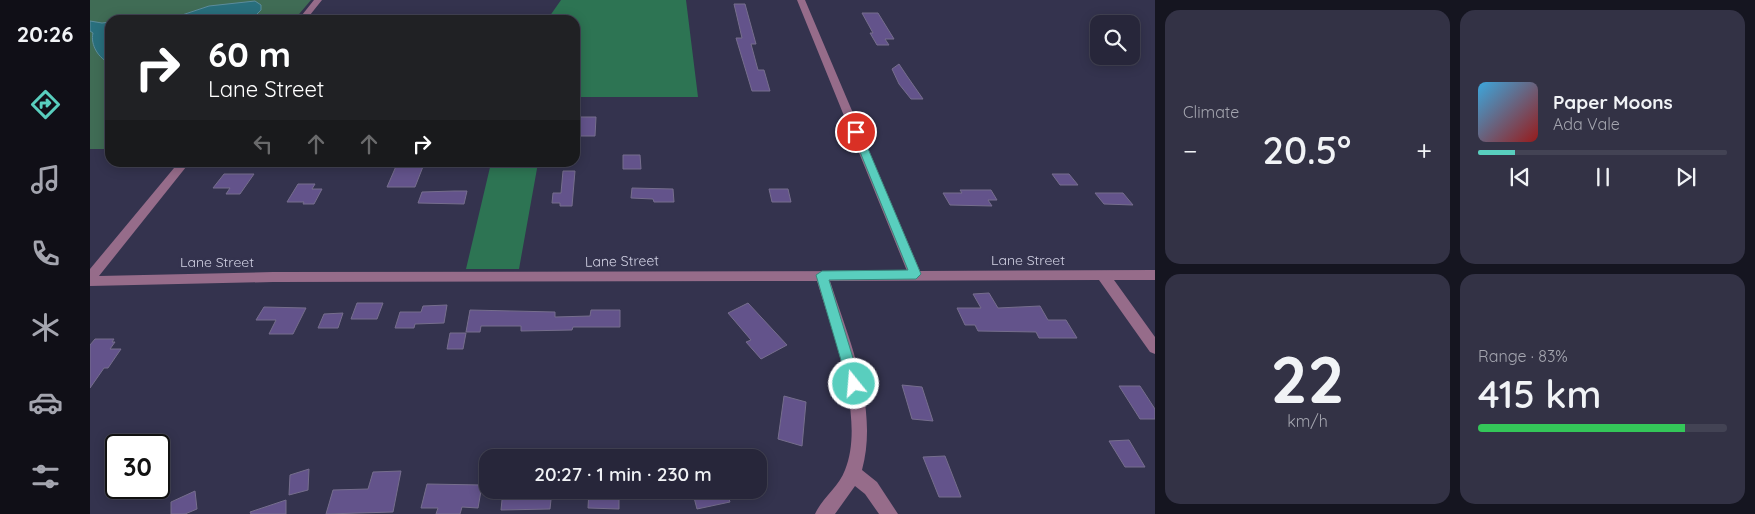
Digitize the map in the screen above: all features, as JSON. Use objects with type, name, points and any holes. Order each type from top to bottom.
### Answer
[{"type":"street","points":[[306,15],[318,0]]},
{"type":"street","points":[[801,0],[916,274]]},
{"type":"street","points":[[90,279],[181,167]]},
{"type":"street","name":"Lane Street","points":[[90,279],[357,275],[577,277],[916,274],[1155,275]]},
{"type":"street","points":[[822,275],[854,384],[859,431],[858,452],[853,473],[824,514]]},
{"type":"street","points":[[1103,275],[1155,348]]},
{"type":"street","points":[[853,473],[871,488],[889,514]]},
{"type":"shaded area","points":[[90,0],[311,0],[298,15],[105,15],[105,149],[90,149]]},
{"type":"shaded area","points":[[561,0],[686,0],[698,97],[580,97],[580,15],[550,15]]},
{"type":"shaded area","points":[[255,1],[261,5],[261,10],[256,15],[182,15],[209,6]]},
{"type":"shaded area","points":[[90,21],[105,23],[105,60],[96,51],[92,38],[93,33],[90,31]]},
{"type":"shaded area","points":[[490,167],[537,167],[519,269],[466,269]]},
{"type":"building","points":[[734,4],[745,4],[756,44],[751,44],[758,70],[764,70],[770,91],[752,91],[736,38],[742,38]]},
{"type":"building","points":[[862,13],[878,13],[894,39],[885,39],[889,45],[877,45]]},
{"type":"building","points":[[899,64],[923,99],[911,99],[899,84],[892,69]]},
{"type":"building","points":[[580,117],[596,117],[595,136],[580,136]]},
{"type":"building","points":[[623,155],[640,155],[641,169],[623,169]]},
{"type":"building","points":[[396,167],[423,167],[415,187],[387,187]]},
{"type":"building","points":[[563,171],[575,171],[572,206],[560,206],[560,203],[552,203],[553,193],[561,193]]},
{"type":"building","points":[[224,174],[254,174],[240,194],[226,194],[230,188],[213,188]]},
{"type":"building","points":[[1052,174],[1069,174],[1078,185],[1060,185]]},
{"type":"building","points":[[298,184],[315,184],[312,189],[322,189],[314,204],[287,202]]},
{"type":"building","points":[[632,188],[673,189],[674,202],[654,202],[653,199],[631,198]]},
{"type":"building","points":[[769,189],[788,189],[791,202],[772,202]]},
{"type":"building","points":[[960,190],[991,190],[997,200],[988,200],[992,206],[950,205],[943,193],[962,193]]},
{"type":"building","points":[[467,191],[464,204],[418,203],[422,192]]},
{"type":"building","points":[[1095,193],[1123,193],[1133,205],[1104,204]]},
{"type":"building","points":[[989,293],[998,308],[1040,306],[1048,320],[1066,320],[1077,338],[1039,338],[1036,332],[978,331],[975,325],[965,325],[957,308],[981,308],[973,294]]},
{"type":"building","points":[[357,303],[383,303],[377,319],[351,319]]},
{"type":"building","points":[[748,303],[787,345],[761,359],[746,342],[751,340],[728,313]]},
{"type":"building","points":[[447,305],[444,323],[415,324],[414,328],[395,328],[400,312],[421,312],[423,306]]},
{"type":"building","points":[[264,307],[306,308],[293,334],[269,334],[276,320],[256,320]]},
{"type":"building","points":[[470,310],[555,312],[555,317],[590,316],[591,310],[620,310],[620,327],[573,327],[572,330],[521,331],[521,326],[481,326],[480,332],[466,332]]},
{"type":"building","points":[[343,313],[338,328],[318,328],[324,314]]},
{"type":"building","points":[[450,333],[466,333],[463,349],[447,349]]},
{"type":"building","points":[[95,339],[114,339],[112,342],[115,342],[110,349],[121,349],[108,368],[104,368],[90,388],[90,345]]},
{"type":"building","points":[[902,385],[922,387],[933,421],[912,419]]},
{"type":"building","points":[[1119,386],[1140,386],[1155,409],[1155,419],[1140,419]]},
{"type":"building","points":[[784,396],[806,402],[802,446],[778,439]]},
{"type":"building","points":[[1129,440],[1145,467],[1125,467],[1109,441]]},
{"type":"building","points":[[945,456],[961,497],[939,497],[923,457]]},
{"type":"building","points":[[309,469],[308,490],[289,495],[290,475]]},
{"type":"building","points":[[401,471],[393,512],[326,514],[333,490],[368,489],[373,472]]},
{"type":"building","points":[[427,484],[479,485],[478,508],[462,507],[460,514],[436,514],[438,508],[421,508]]},
{"type":"building","points":[[195,491],[197,509],[185,514],[171,514],[171,502]]},
{"type":"building","points":[[502,499],[551,499],[550,509],[501,510]]},
{"type":"building","points":[[588,499],[619,499],[619,509],[588,508]]},
{"type":"building","points":[[694,499],[729,499],[730,502],[697,509]]},
{"type":"building","points":[[286,500],[286,514],[251,514],[250,512]]},
{"type":"route","points":[[854,384],[822,275],[916,274],[856,132]]}]
